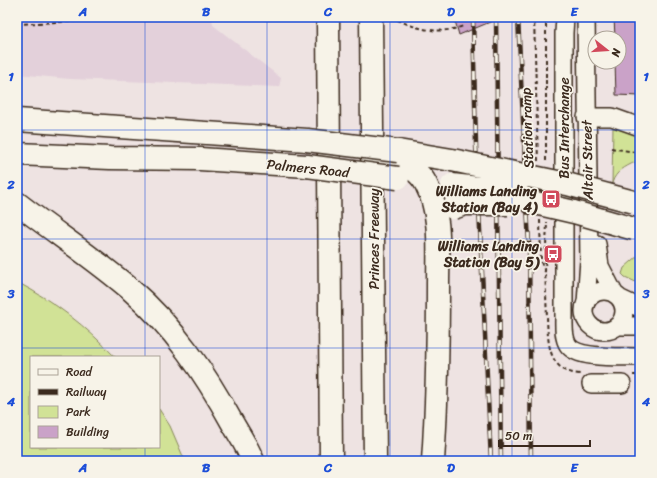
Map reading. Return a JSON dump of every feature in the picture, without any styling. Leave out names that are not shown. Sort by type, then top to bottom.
[{"type":"highway","points":[[328,17],[331,461]]},
{"type":"highway","name":"Princes Freeway","points":[[371,17],[375,461]]},
{"type":"highway","name":"Palmers Road","points":[[17,120],[307,140],[390,154],[452,160],[520,173],[637,203]]},
{"type":"highway","name":"Palmers Road","points":[[17,154],[110,158],[200,159],[307,166],[504,191],[520,196],[535,209],[637,230]]},
{"type":"highway","points":[[390,154],[415,172],[425,182],[432,195],[437,230],[438,323],[436,413],[433,461]]},
{"type":"highway","points":[[437,230],[447,212],[458,205],[487,202],[511,204],[535,209]]},
{"type":"highway","points":[[17,203],[131,290],[181,342],[199,366],[219,399],[253,461]]},
{"type":"highway","points":[[17,220],[83,252]]},
{"type":"street","name":"Bus Interchange","points":[[565,17],[565,333],[569,346],[575,351],[603,357],[640,357]]},
{"type":"street","name":"Altair Street","points":[[586,17],[597,248],[600,266],[617,296]]},
{"type":"street","points":[[596,17],[596,30]]},
{"type":"street","name":"Altair Street","points":[[586,302],[591,117],[595,70]]},
{"type":"street","points":[[591,117],[612,118],[640,127]]},
{"type":"street","points":[[640,308],[609,291],[598,292],[586,302],[584,315],[591,326],[603,331],[617,326],[640,326]]},
{"type":"street","points":[[603,357],[613,339],[617,326],[624,313],[617,296]]},
{"type":"street","points":[[591,384],[622,384]]},
{"type":"path","points":[[17,24],[162,17]]},
{"type":"path","points":[[391,17],[421,29],[435,31],[449,31],[463,26]]},
{"type":"path","name":"Station ramp","points":[[534,17],[538,168]]},
{"type":"path","points":[[546,17],[546,166]]},
{"type":"path","points":[[611,148],[640,153]]},
{"type":"path","points":[[535,209],[541,262]]},
{"type":"path","points":[[545,272],[546,221]]},
{"type":"shaded area","points":[[17,17],[212,17],[213,25],[281,78],[279,87],[70,79],[17,74]]},
{"type":"green space","points":[[613,126],[640,133],[640,183],[635,162],[618,172],[612,183]]},
{"type":"green space","points":[[640,254],[640,284],[622,274],[624,268]]},
{"type":"green space","points":[[17,282],[69,315],[93,335],[114,356],[30,356],[30,448],[160,448],[160,411],[170,426],[185,461],[17,461]]},
{"type":"building","points":[[454,17],[502,17],[459,35]]},
{"type":"building","points":[[614,17],[640,17],[640,96],[616,95],[615,70],[627,70],[627,30],[615,30]]},
{"type":"railway","points":[[473,17],[476,145],[491,461]]},
{"type":"railway","points":[[496,17],[501,461]]},
{"type":"railway","points":[[518,17],[529,245],[531,461]]},
{"type":"place","name":"Williams Landing Station (Bay 4)","points":[[551,199]]},
{"type":"place","name":"Williams Landing Station (Bay 5)","points":[[553,254]]}]
